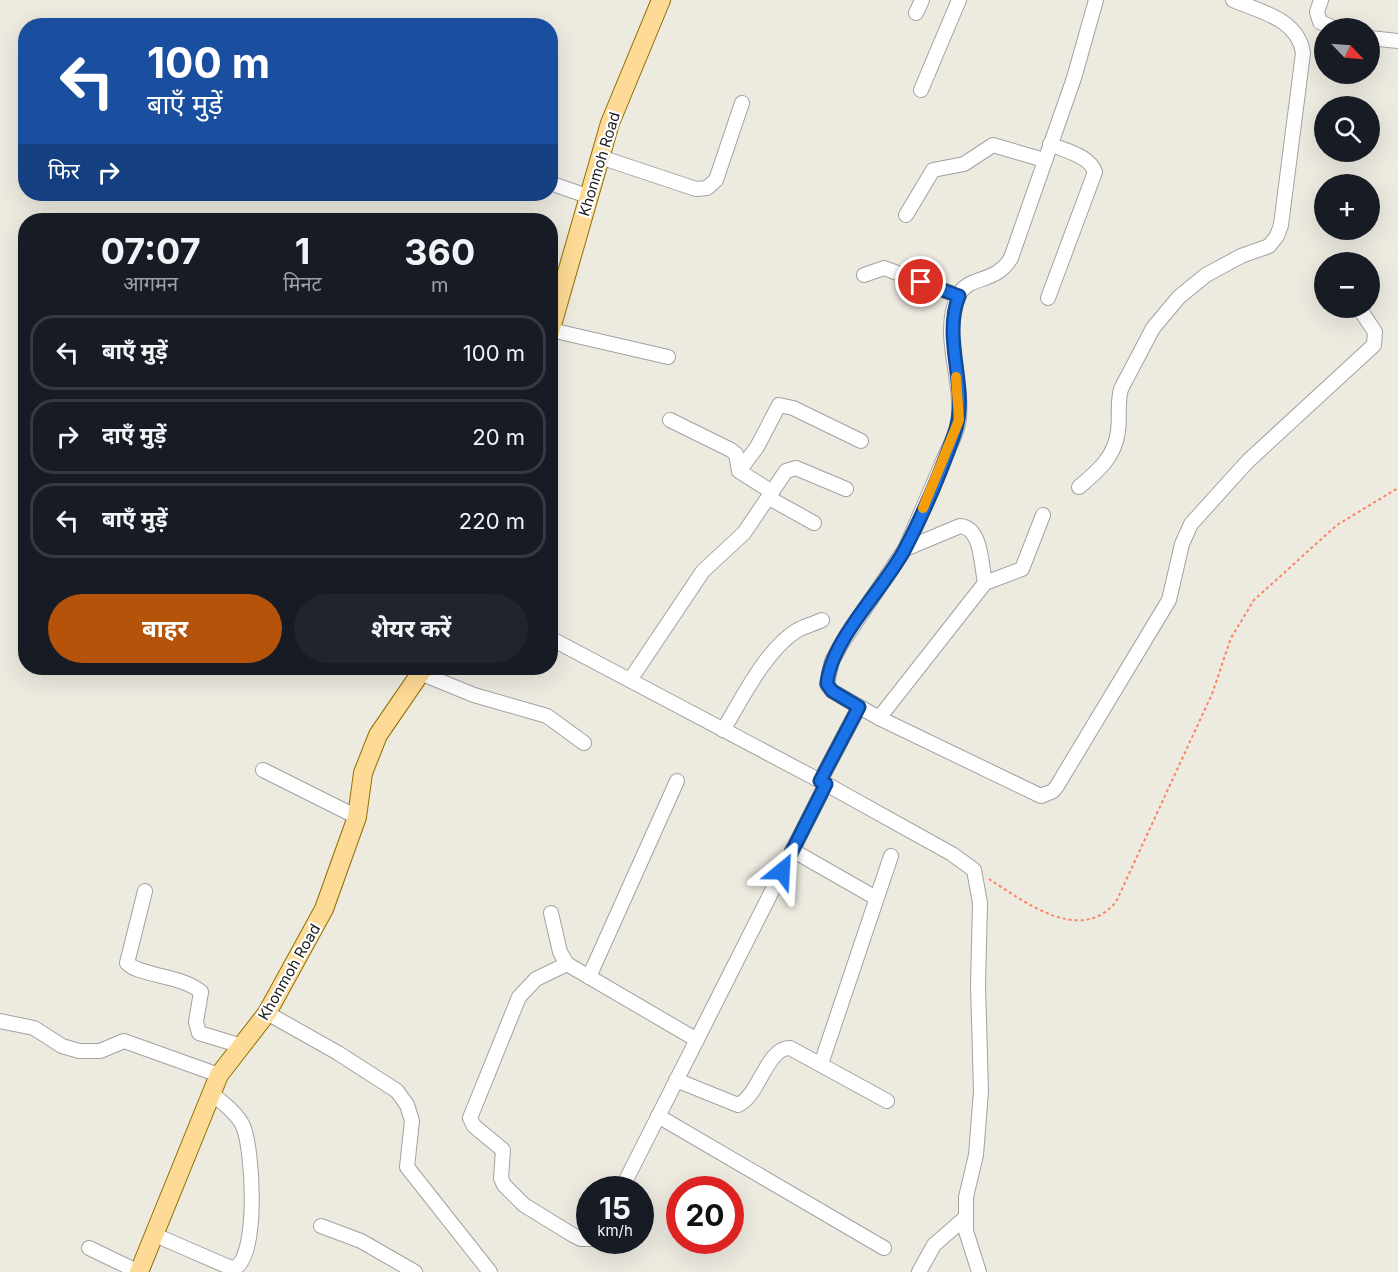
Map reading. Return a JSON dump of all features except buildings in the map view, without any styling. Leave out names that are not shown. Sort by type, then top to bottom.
[{"type":"main road","name":"Khonmoh Road","points":[[558,307],[600,157],[627,79],[661,0]]},
{"type":"main road","name":"Khonmoh Road","points":[[139,1272],[219,1074],[267,1013],[324,909],[357,817],[363,773],[369,754],[378,735],[419,675]]},
{"type":"street","points":[[921,90],[959,0]]},
{"type":"street","points":[[1096,0],[1082,53],[1011,258],[1004,269],[995,275],[970,284],[959,296],[952,320],[959,420],[905,549],[842,643],[827,675],[827,684],[832,691],[879,718],[1037,794],[1046,795],[1053,791],[1168,600],[1185,534],[1191,524],[1272,437],[1374,345],[1375,332],[1366,318]]},
{"type":"street","points":[[1079,487],[1113,452],[1118,430],[1118,400],[1121,389],[1161,316],[1206,275],[1241,256],[1269,246],[1277,236],[1281,225],[1303,53],[1301,39],[1287,24],[1233,0]]},
{"type":"street","points":[[1319,18],[1317,12],[1321,0]]},
{"type":"street","points":[[1380,39],[1398,41]]},
{"type":"street","points":[[600,157],[696,189],[707,188],[716,180],[742,103]]},
{"type":"street","points":[[1048,298],[1095,172],[1092,163],[1086,159],[1050,144]]},
{"type":"street","points":[[906,215],[933,171],[964,164],[987,147],[999,146],[1044,160]]},
{"type":"street","points":[[558,186],[590,197]]},
{"type":"street","points":[[864,275],[884,268],[959,296]]},
{"type":"street","points":[[558,333],[668,357]]},
{"type":"street","points":[[739,471],[757,447],[779,405],[793,408],[861,441]]},
{"type":"street","points":[[670,420],[731,450],[736,454],[739,471],[770,495],[814,523]]},
{"type":"street","points":[[630,680],[703,571],[744,533],[790,468],[846,489]]},
{"type":"street","points":[[879,718],[985,583],[1022,569],[1043,515]]},
{"type":"street","points":[[905,549],[960,526],[969,527],[975,533],[985,583]]},
{"type":"street","points":[[723,730],[754,678],[786,640],[804,627],[822,620]]},
{"type":"street","points":[[558,642],[823,782],[952,854],[974,870],[980,903],[978,985],[981,1091],[976,1155],[966,1197],[966,1232],[980,1272]]},
{"type":"street","points":[[433,675],[481,697],[553,718],[584,743]]},
{"type":"street","points":[[628,1176],[792,850],[859,707]]},
{"type":"street","points":[[263,770],[357,817]]},
{"type":"street","points":[[589,977],[677,781]]},
{"type":"street","points":[[792,850],[876,898]]},
{"type":"street","points":[[821,1064],[891,856]]},
{"type":"street","points":[[145,891],[128,963],[131,967],[160,974],[196,988],[201,992],[196,1022],[199,1033],[242,1046]]},
{"type":"street","points":[[551,913],[560,951],[567,964],[697,1040]]},
{"type":"street","points":[[567,964],[536,979],[519,997],[470,1118],[474,1126],[503,1150],[501,1178],[516,1199],[576,1236]]},
{"type":"street","points":[[267,1013],[338,1053],[397,1091],[407,1105],[412,1120],[407,1167],[490,1272]]},
{"type":"street","points":[[0,1021],[34,1028],[71,1050],[100,1051],[124,1041],[219,1074]]},
{"type":"street","points":[[676,1080],[738,1105],[748,1098],[781,1050],[790,1048],[887,1101]]},
{"type":"street","points":[[155,1235],[229,1267],[235,1268],[243,1260],[253,1217],[246,1135],[240,1121],[211,1093]]},
{"type":"street","points":[[658,1116],[884,1248]]},
{"type":"street","points":[[919,1272],[934,1245],[966,1217]]},
{"type":"street","points":[[321,1226],[360,1241],[415,1272]]},
{"type":"street","points":[[89,1248],[139,1272]]},
{"type":"path","points":[[974,870],[1036,909],[1064,920],[1086,921],[1108,912],[1116,902],[1212,694],[1231,638],[1254,600],[1337,525],[1398,488]]},
{"type":"slow traffic","points":[[923,508],[959,420],[956,377]]},
{"type":"route","points":[[782,871],[826,784],[820,781],[859,707],[832,691],[827,684],[827,675],[832,660],[905,549],[959,420],[952,336],[952,320],[959,296],[921,282]]}]
